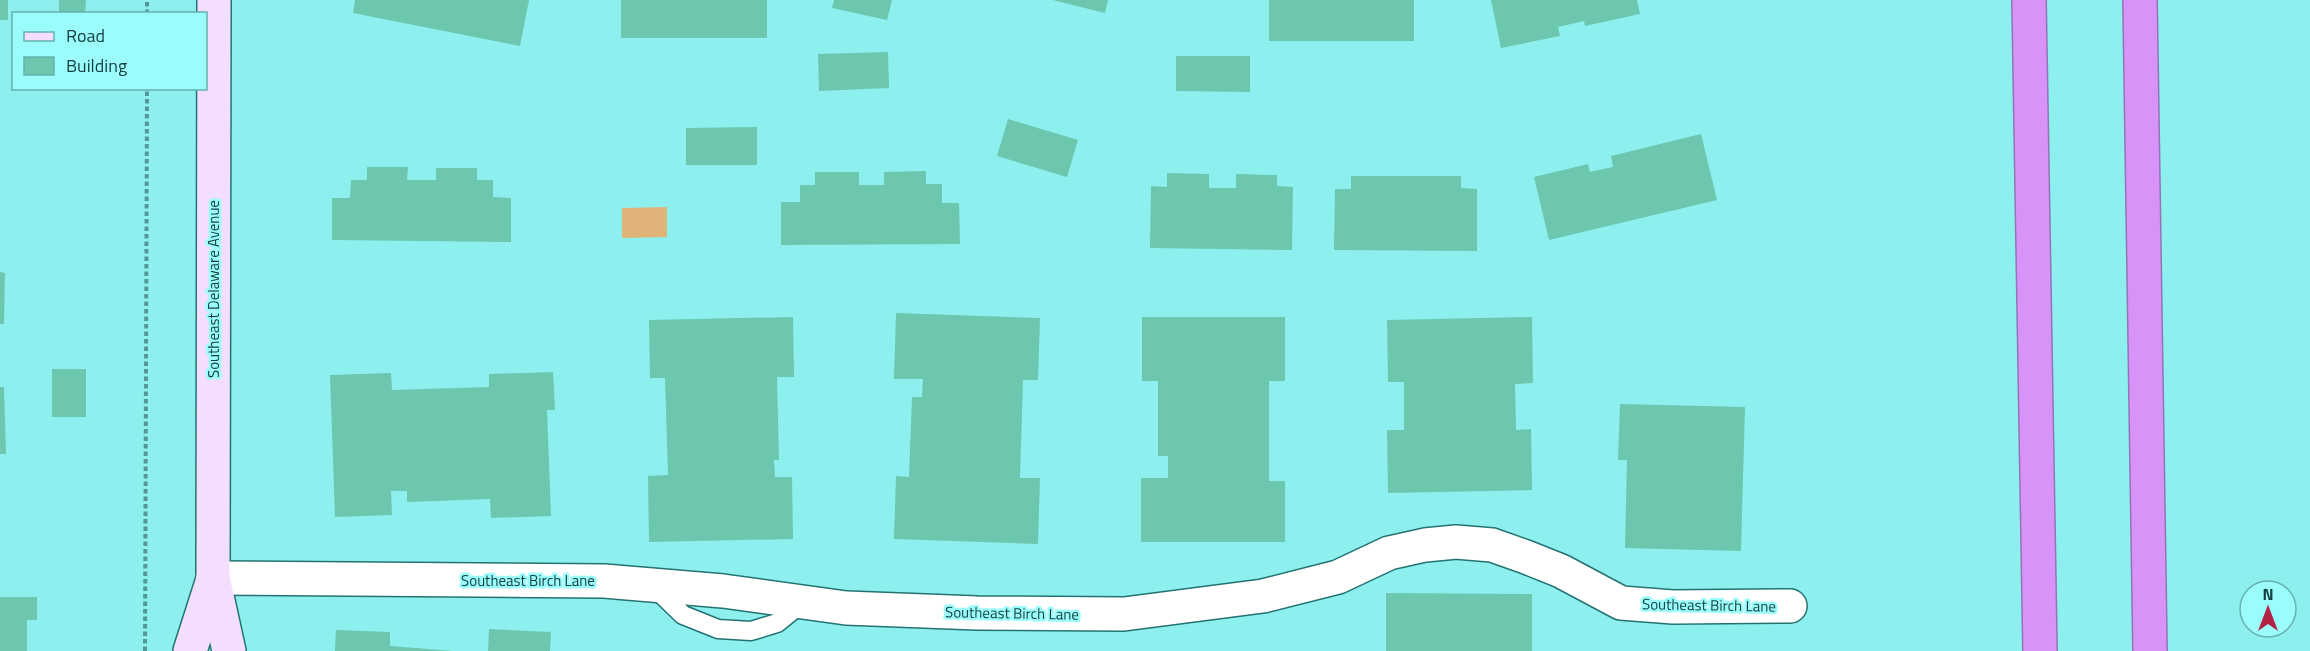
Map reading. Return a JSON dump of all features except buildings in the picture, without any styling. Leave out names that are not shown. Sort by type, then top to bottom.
[{"type":"highway","points":[[2029,0],[2040,651]]},
{"type":"highway","points":[[2140,0],[2150,651]]},
{"type":"main road","name":"Southeast Delaware Avenue","points":[[214,0],[213,578],[230,651]]},
{"type":"main road","name":"Southeast Delaware Avenue","points":[[190,651],[213,578]]},
{"type":"street","name":"Southeast Birch Lane","points":[[213,578],[651,584],[846,608],[977,613],[1124,614],[1263,596],[1338,577],[1389,553],[1425,545],[1456,542],[1492,545],[1526,556],[1561,571],[1621,603],[1673,607],[1790,606]]},
{"type":"path","points":[[145,651],[147,90]]},
{"type":"shaded area","points":[[667,207],[667,237],[622,238],[622,208]]}]
